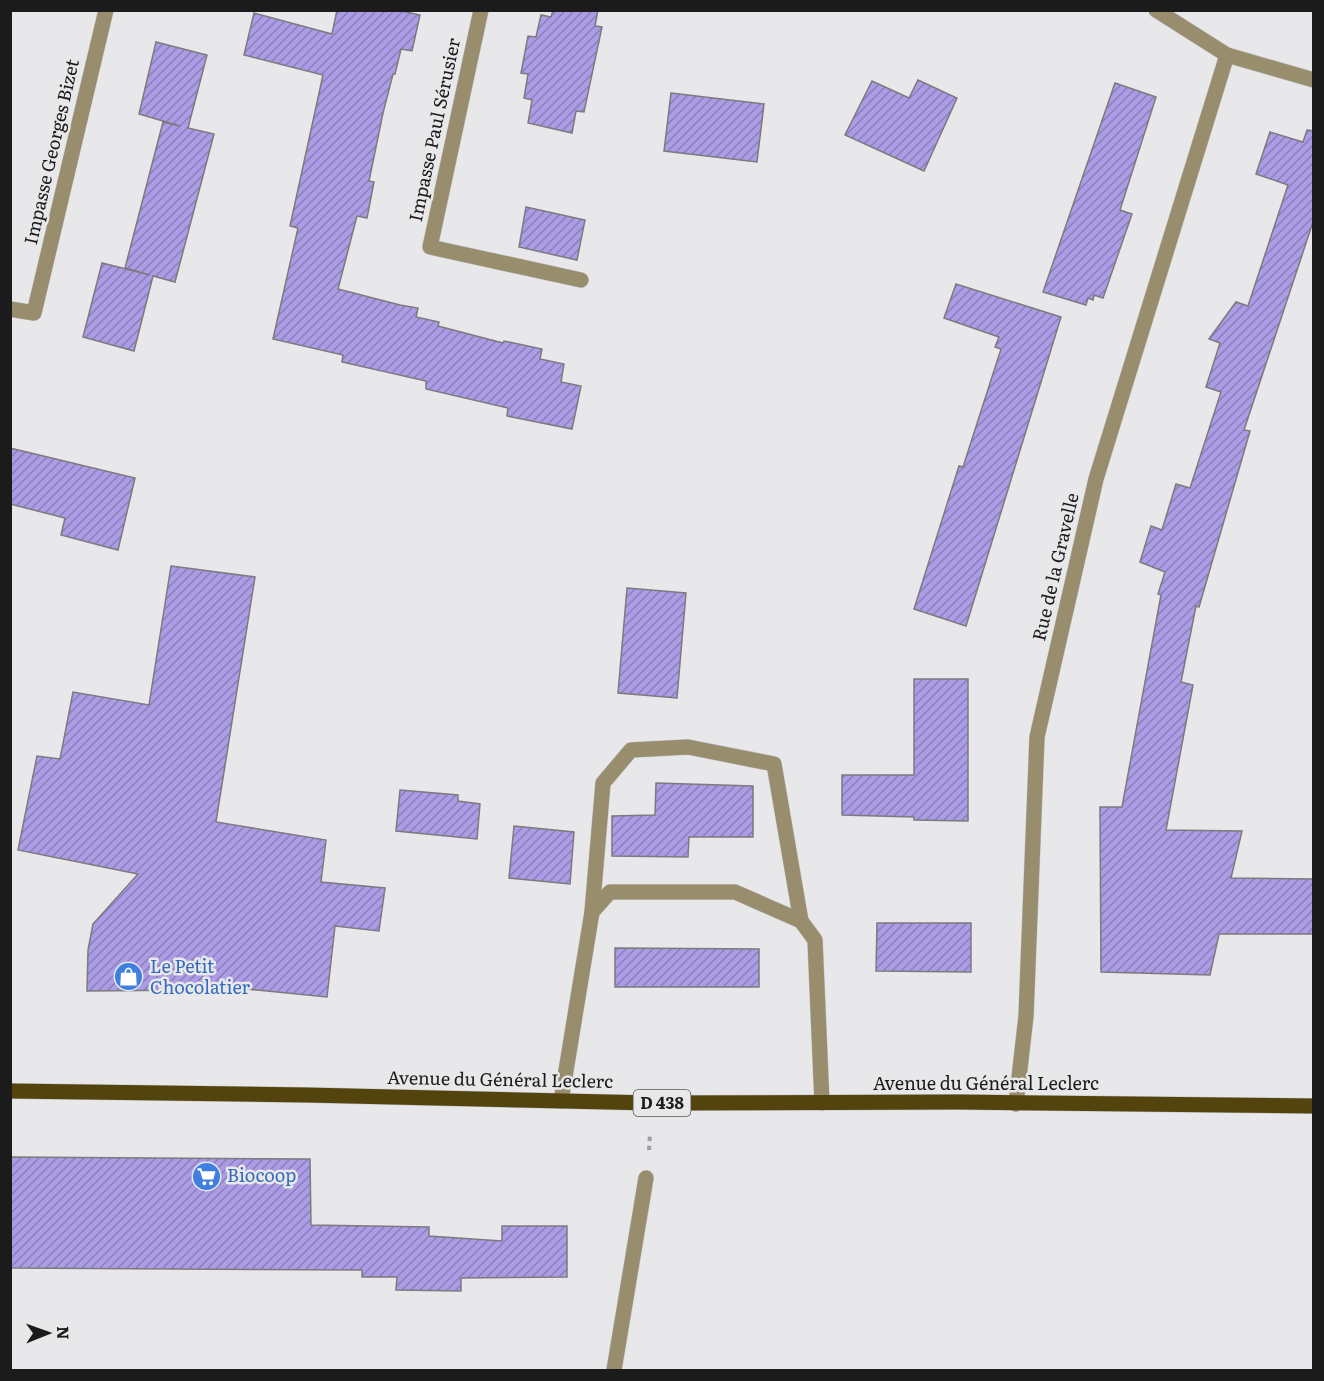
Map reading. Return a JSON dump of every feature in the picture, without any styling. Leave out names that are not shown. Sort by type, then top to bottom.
[{"type":"main road","name":"Avenue du Général Leclerc","points":[[10,1091],[561,1101],[1314,1106]]},
{"type":"street","name":"Impasse Georges Bizet","points":[[10,309],[34,313],[106,10]]},
{"type":"street","name":"Impasse Paul Sérusier","points":[[481,10],[430,247],[581,280]]},
{"type":"street","points":[[1156,10],[1227,56],[1314,80]]},
{"type":"street","name":"Rue de la Gravelle","points":[[1016,1104],[1026,1016],[1037,738],[1096,479],[1227,56]]},
{"type":"street","points":[[561,1101],[592,912],[603,783],[631,750],[688,747],[774,765],[801,921],[815,940],[822,1102]]},
{"type":"street","points":[[592,912],[610,892],[735,892],[801,921]]},
{"type":"street","points":[[614,1371],[646,1178]]},
{"type":"path","points":[[646,1178],[652,1102]]},
{"type":"building","points":[[337,10],[398,10],[420,15],[412,51],[401,49],[395,74],[393,74],[369,181],[374,182],[367,218],[357,216],[338,289],[418,308],[416,317],[439,322],[438,326],[503,343],[504,341],[542,349],[540,359],[564,364],[561,382],[581,386],[572,429],[507,416],[508,408],[426,389],[426,381],[342,362],[343,355],[273,339],[298,228],[290,226],[323,75],[244,55],[254,13],[332,34]]},
{"type":"building","points":[[553,10],[598,10],[595,26],[602,27],[584,112],[576,111],[572,133],[528,123],[532,100],[524,98],[528,74],[521,73],[528,36],[536,37],[541,15],[551,17]]},
{"type":"building","points":[[156,42],[207,55],[188,128],[214,134],[175,282],[153,276],[134,351],[83,337],[102,263],[150,275],[125,268],[163,122],[180,126],[139,114]]},
{"type":"building","points":[[918,80],[957,98],[924,171],[845,135],[872,81],[909,98]]},
{"type":"building","points":[[1115,83],[1156,97],[1120,210],[1132,214],[1103,298],[1094,295],[1093,300],[1088,298],[1086,305],[1043,292]]},
{"type":"building","points":[[671,93],[764,104],[757,162],[664,151]]},
{"type":"building","points":[[1307,130],[1314,131],[1314,219],[1244,430],[1250,431],[1199,607],[1196,606],[1181,682],[1193,685],[1166,830],[1242,831],[1231,878],[1314,879],[1314,934],[1219,934],[1210,975],[1101,972],[1100,807],[1122,807],[1161,595],[1158,594],[1165,572],[1140,562],[1151,526],[1162,530],[1176,484],[1190,488],[1221,392],[1206,387],[1220,343],[1209,339],[1236,302],[1248,306],[1288,185],[1256,174],[1270,132],[1303,142]]},
{"type":"building","points":[[526,207],[585,220],[577,260],[519,247]]},
{"type":"building","points":[[956,284],[1061,317],[966,626],[914,609],[959,466],[963,467],[1001,349],[995,347],[999,337],[944,318]]},
{"type":"building","points":[[10,448],[135,478],[118,550],[61,535],[65,518],[10,504]]},
{"type":"building","points":[[171,566],[255,577],[216,822],[326,840],[321,882],[385,888],[379,931],[335,926],[327,997],[196,984],[196,990],[87,991],[88,950],[93,924],[138,874],[18,850],[37,756],[60,759],[73,692],[149,705]]},
{"type":"building","points":[[627,588],[686,593],[677,698],[618,693]]},
{"type":"building","points":[[914,679],[968,679],[968,821],[842,815],[842,775],[914,775]]},
{"type":"building","points":[[656,783],[753,786],[753,837],[689,837],[688,857],[612,856],[612,816],[655,815]]},
{"type":"building","points":[[400,790],[458,795],[458,801],[480,804],[477,839],[396,831]]},
{"type":"building","points":[[514,826],[574,832],[570,884],[509,878]]},
{"type":"building","points":[[877,923],[971,923],[971,972],[876,971]]},
{"type":"building","points":[[615,948],[759,949],[759,987],[615,987]]},
{"type":"building","points":[[10,1157],[310,1159],[311,1225],[429,1227],[429,1236],[502,1241],[502,1226],[567,1226],[567,1277],[461,1278],[461,1291],[396,1290],[397,1277],[362,1277],[362,1270],[10,1268]]},
{"type":"place","name":"Le Petit Chocolatier","points":[[129,977]]},
{"type":"place","name":"Biocoop","points":[[206,1176]]}]
